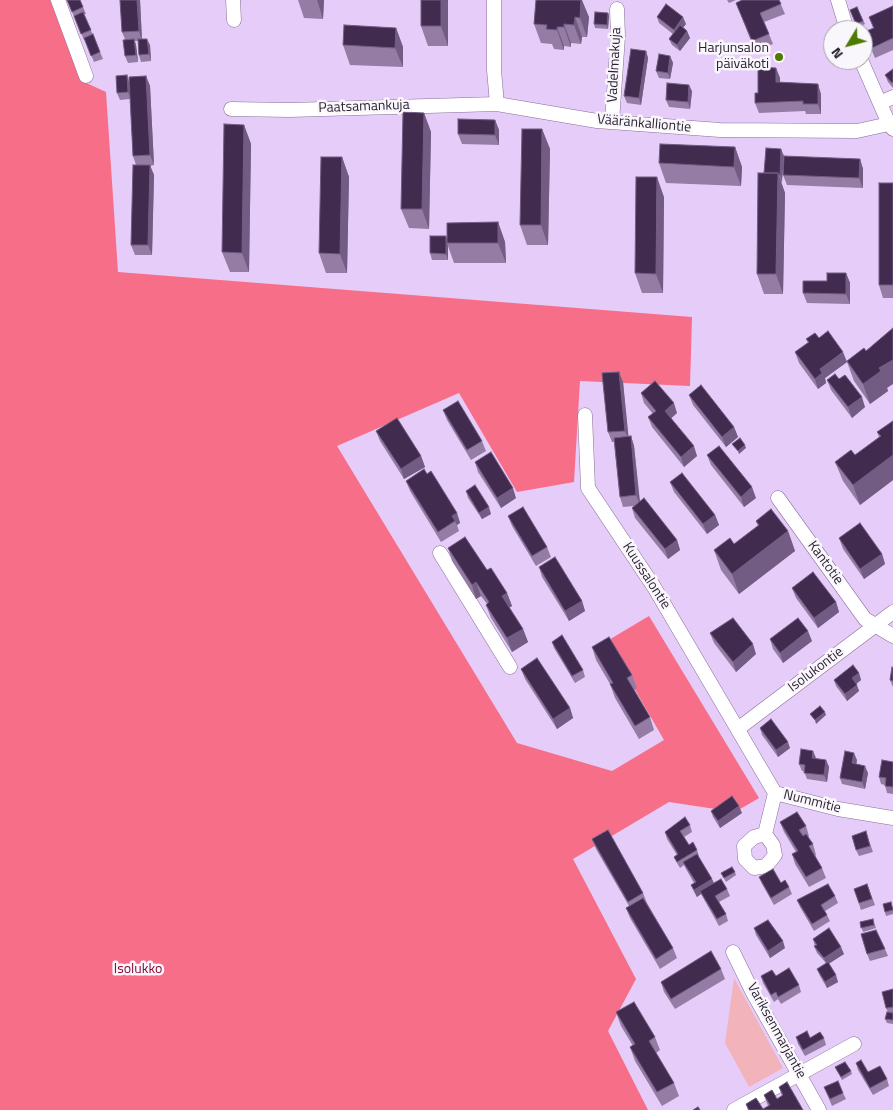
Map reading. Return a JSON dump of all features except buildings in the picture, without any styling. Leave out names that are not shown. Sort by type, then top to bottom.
[{"type":"street","points":[[58,0],[86,76]]},
{"type":"street","points":[[233,0],[234,20]]},
{"type":"street","points":[[494,0],[494,70],[497,104]]},
{"type":"street","points":[[838,0],[844,20]]},
{"type":"street","name":"Vadelmakuja","points":[[612,122],[618,36],[617,9]]},
{"type":"street","points":[[867,70],[886,100],[891,126]]},
{"type":"street","name":"Paatsamankuja","points":[[231,109],[289,110],[497,104]]},
{"type":"street","name":"Vääränkalliontie","points":[[497,104],[612,122],[720,130],[857,131],[891,126]]},
{"type":"street","name":"Kuussalontie","points":[[584,415],[588,488],[654,587],[739,728]]},
{"type":"street","name":"Kantotie","points":[[778,498],[865,619],[893,636]]},
{"type":"street","points":[[440,553],[510,667]]},
{"type":"street","name":"Isolukontie","points":[[739,728],[893,612]]},
{"type":"street","name":"Nummitie","points":[[739,728],[775,793],[838,809],[893,818]]},
{"type":"street","points":[[765,834],[775,793]]},
{"type":"street","name":"Variksenmarjantie","points":[[734,952],[752,991],[819,1110]]},
{"type":"street","points":[[734,1110],[799,1072],[854,1044]]},
{"type":"shaded area","points":[[734,978],[783,1068],[749,1087],[725,1043]]},
{"type":"green space","name":"Isolukko","points":[[0,0],[50,0],[82,81],[106,92],[118,272],[692,317],[690,386],[580,381],[574,482],[517,492],[459,393],[337,446],[517,743],[612,771],[664,740],[607,641],[649,616],[759,798],[735,812],[669,802],[573,859],[636,979],[608,1031],[648,1110],[0,1110]]},
{"type":"place","name":"Harjunsalon päiväkoti","points":[[779,57]]}]
